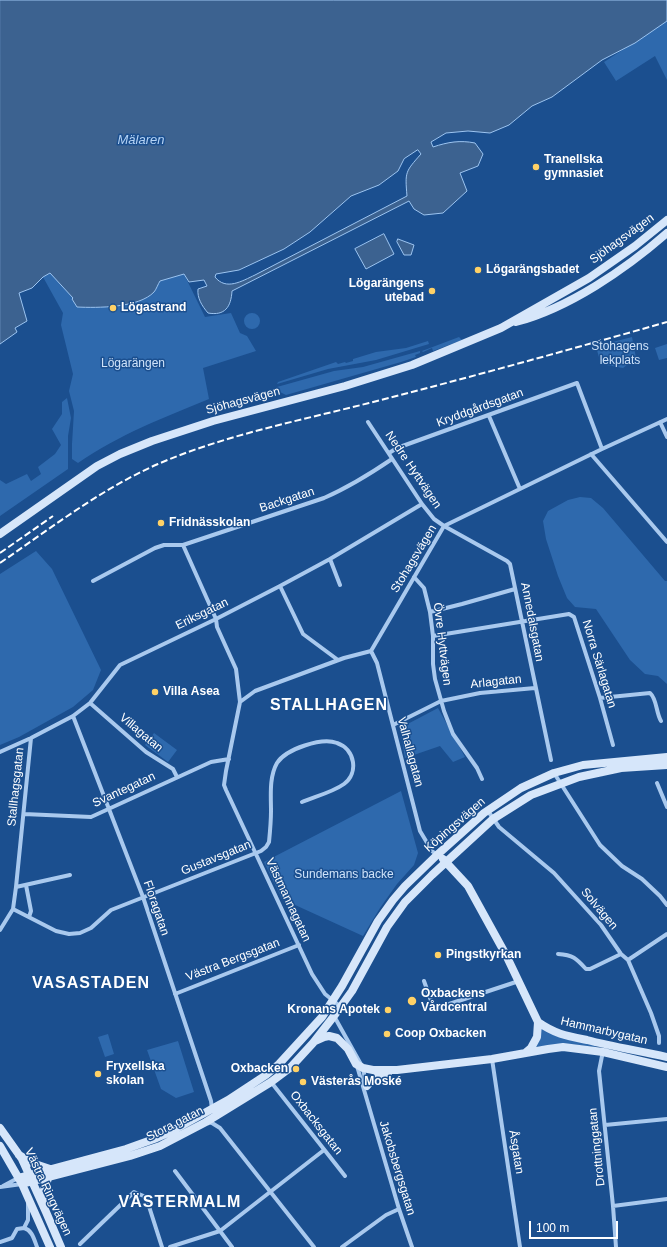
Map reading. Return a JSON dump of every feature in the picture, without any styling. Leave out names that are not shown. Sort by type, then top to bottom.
[{"type":"main road","name":"Sjöhagsvägen","points":[[0,534],[97,466],[120,454],[199,425],[345,386],[412,365],[466,344],[508,324],[589,278],[635,246],[667,220]]},
{"type":"main road","points":[[622,268],[633,253],[635,246],[644,244],[667,226]]},
{"type":"main road","name":"Sjöhagsvägen","points":[[508,324],[535,317],[604,280],[667,233]]},
{"type":"main road","name":"Köpingsvägen","points":[[324,1013],[353,967],[378,921],[393,900],[405,886],[437,855],[488,811],[522,788],[554,773],[583,765],[667,757]]},
{"type":"main road","name":"Köpingsvägen","points":[[329,1023],[352,991],[379,940],[396,914],[415,892],[493,820],[531,795],[560,783],[602,771],[667,765]]},
{"type":"main road","points":[[437,855],[447,862],[468,886],[506,955],[538,1022],[537,1037],[531,1048],[525,1053]]},
{"type":"main road","points":[[324,1013],[334,1016]]},
{"type":"main road","points":[[324,1013],[340,1040],[360,1066]]},
{"type":"main road","name":"Stora gatan","points":[[50,1173],[141,1144],[170,1132],[228,1100],[266,1075],[279,1064],[324,1013]]},
{"type":"main road","name":"Hammarbygatan","points":[[538,1022],[548,1030],[559,1034],[667,1067]]},
{"type":"main road","name":"Stora gatan","points":[[25,1179],[135,1154],[160,1146],[206,1122],[271,1082],[291,1067],[329,1023]]},
{"type":"main road","points":[[313,1043],[320,1038],[329,1036],[340,1040]]},
{"type":"main road","name":"Hammarbygatan","points":[[360,1066],[383,1071],[397,1070],[492,1059],[563,1047],[604,1048],[667,1057]]},
{"type":"main road","name":"Hammarbygatan","points":[[366,1086],[370,1081],[379,1076],[397,1070]]},
{"type":"main road","name":"Västra Ringvägen","points":[[0,1128],[18,1154],[25,1179],[28,1199],[50,1247]]},
{"type":"main road","points":[[0,1142],[25,1179]]},
{"type":"main road","name":"Västra Ringvägen","points":[[0,1146],[25,1179],[46,1212],[61,1247]]},
{"type":"main road","points":[[18,1154],[50,1173],[43,1191],[48,1208],[46,1212]]},
{"type":"street","name":"Kryddgårdsgatan","points":[[389,453],[397,448],[578,383],[602,449]]},
{"type":"street","points":[[489,416],[520,489]]},
{"type":"street","name":"Stohagsvägen","points":[[371,651],[444,526],[667,418]]},
{"type":"street","name":"Nedre Hyttvägen","points":[[368,422],[422,504],[434,519],[444,526]]},
{"type":"street","points":[[660,422],[667,437]]},
{"type":"street","points":[[592,454],[667,542]]},
{"type":"street","name":"Backgatan","points":[[93,581],[155,548],[164,545],[183,545],[324,498],[347,488],[368,476],[392,459]]},
{"type":"street","name":"Eriksgatan","points":[[0,752],[73,716],[90,703],[120,665],[216,619],[280,586],[330,559],[422,504]]},
{"type":"street","name":"Annedalsgatan","points":[[444,526],[507,561],[512,568],[535,688],[551,760]]},
{"type":"street","name":"Västmannagatan","points":[[183,545],[216,619],[217,627],[236,669],[240,702],[225,778],[226,790],[312,974],[325,994],[341,1007]]},
{"type":"street","points":[[330,559],[340,585]]},
{"type":"street","name":"Övre Hyttvägen","points":[[414,577],[424,588],[430,612],[433,636],[433,664],[435,679],[448,723],[453,734],[477,768],[482,779]]},
{"type":"street","points":[[280,586],[303,634],[338,660]]},
{"type":"street","points":[[430,612],[515,589]]},
{"type":"street","name":"Norra Särlagatan","points":[[433,636],[569,614],[574,617],[600,698],[613,745]]},
{"type":"street","points":[[240,702],[255,691],[338,660],[371,651]]},
{"type":"street","name":"Valhallagatan","points":[[371,651],[377,662],[420,831],[432,851],[437,855]]},
{"type":"street","name":"Arlagatan","points":[[393,726],[441,701],[480,693],[535,688]]},
{"type":"street","points":[[600,698],[650,693],[654,696],[657,715],[661,721]]},
{"type":"street","name":"Villagatan","points":[[90,703],[146,752],[173,769],[177,777]]},
{"type":"street","name":"Floragatan","points":[[73,716],[143,897],[211,1101],[212,1109]]},
{"type":"street","name":"Stallhagsgatan","points":[[0,930],[13,909],[31,738]]},
{"type":"street","name":"Gustavsgatan","points":[[13,909],[56,931],[69,934],[80,933],[91,928],[111,910],[255,853],[266,847],[269,842],[272,783],[277,763],[284,755],[318,742],[330,741],[344,746],[349,751],[354,761],[354,769],[349,780],[343,785],[302,802]]},
{"type":"street","name":"Svantegatan","points":[[24,814],[91,817],[211,762],[229,759]]},
{"type":"street","points":[[554,773],[595,838],[606,852],[622,866],[642,879],[667,904]]},
{"type":"street","points":[[657,783],[667,807]]},
{"type":"street","name":"Solvägen","points":[[488,811],[499,828],[563,882],[601,925],[621,954],[628,960],[651,1013],[659,1036],[659,1043]]},
{"type":"street","points":[[16,887],[70,875]]},
{"type":"street","points":[[26,885],[31,911],[29,916]]},
{"type":"street","points":[[628,960],[667,934]]},
{"type":"street","name":"Västra Bergsgatan","points":[[175,994],[299,945]]},
{"type":"street","points":[[558,954],[568,954],[581,962],[586,969],[590,969],[621,954]]},
{"type":"street","points":[[424,981],[434,1009],[519,981]]},
{"type":"street","name":"Jakobsbergsgatan","points":[[334,1016],[360,1066],[366,1086],[364,1095]]},
{"type":"street","name":"Drottninggatan","points":[[604,1048],[599,1071],[616,1247]]},
{"type":"street","name":"Åsgatan","points":[[492,1059],[520,1247]]},
{"type":"street","name":"Jakobsbergsgatan","points":[[360,1066],[364,1095],[412,1247]]},
{"type":"street","name":"Oxbacksgatan","points":[[271,1082],[345,1176]]},
{"type":"street","points":[[605,1125],[667,1119]]},
{"type":"street","points":[[206,1122],[212,1123],[220,1128],[314,1247]]},
{"type":"street","points":[[170,1247],[220,1231],[324,1150]]},
{"type":"street","points":[[175,1171],[232,1247]]},
{"type":"street","name":"Stora gatan","points":[[0,1187],[25,1179]]},
{"type":"street","name":"Stora gatan","points":[[0,1187],[25,1179]]},
{"type":"street","points":[[80,1244],[134,1192],[146,1197],[162,1247]]},
{"type":"street","points":[[24,1228],[28,1220],[28,1199]]},
{"type":"street","points":[[613,1206],[667,1199]]},
{"type":"street","points":[[342,1247],[386,1215],[399,1209]]},
{"type":"street","points":[[0,1242],[12,1238],[17,1229],[24,1228],[31,1232],[37,1247]]},
{"type":"green space","points":[[667,21],[667,80],[655,56],[616,81],[604,62]]},
{"type":"green space","name":"Lögarängen","points":[[51,273],[73,298],[72,299],[77,307],[117,306],[138,301],[154,292],[159,281],[184,274],[205,317],[231,313],[240,333],[247,336],[256,351],[203,368],[209,399],[126,435],[78,463],[72,459],[74,411],[69,391],[73,374],[61,325],[63,313],[43,277]]},
{"type":"green space","points":[[252,313],[258,315],[260,321],[258,327],[252,329],[246,327],[244,321],[246,315]]},
{"type":"green space","points":[[459,337],[462,340],[433,351],[432,348],[423,352],[422,351]]},
{"type":"green space","name":"Stohagens lekplats","points":[[632,337],[636,358],[623,368],[601,364],[597,346]]},
{"type":"green space","points":[[428,341],[429,344],[376,360],[328,369],[277,384],[278,382],[336,362],[338,364],[346,363],[353,361],[353,359],[376,352],[406,348]]},
{"type":"green space","points":[[667,344],[667,358],[659,360],[655,348]]},
{"type":"green space","points":[[420,351],[420,353],[415,355],[416,357],[401,362],[286,395],[280,392],[277,387],[334,371],[363,367]]},
{"type":"green space","points":[[67,398],[71,418],[68,436],[68,469],[0,516],[0,480],[6,484],[27,474],[31,481],[41,474],[38,467],[55,454],[61,445],[52,429],[62,414],[62,402]]},
{"type":"green space","points":[[580,497],[591,498],[603,508],[665,581],[667,581],[667,684],[658,676],[645,674],[630,660],[596,609],[575,607],[567,598],[546,539],[543,521],[548,511],[568,500]]},
{"type":"green space","points":[[36,551],[52,569],[101,670],[93,690],[73,707],[19,737],[0,745],[0,574]]},
{"type":"green space","points":[[438,708],[465,757],[453,762],[440,746],[405,758],[400,728]]},
{"type":"green space","points":[[154,733],[177,750],[168,762],[145,745]]},
{"type":"green space","name":"Sundemans backe","points":[[401,791],[418,853],[414,865],[397,884],[363,936],[282,899],[264,862]]},
{"type":"green space","points":[[541,1026],[590,1043],[596,1047],[569,1044],[535,1047]]},
{"type":"green space","points":[[108,1034],[114,1054],[105,1057],[98,1037]]},
{"type":"green space","points":[[178,1041],[194,1092],[176,1098],[161,1089],[147,1050]]},
{"type":"water","name":"Mälaren","points":[[0,0],[667,0],[667,21],[635,43],[602,60],[552,97],[532,106],[509,125],[490,133],[468,131],[446,133],[431,142],[433,147],[454,142],[475,143],[483,154],[478,166],[460,173],[467,191],[443,213],[424,215],[414,209],[409,201],[232,291],[230,302],[226,309],[223,312],[214,314],[208,313],[200,302],[198,296],[198,289],[207,286],[204,280],[189,282],[184,274],[160,281],[154,292],[138,301],[117,306],[77,307],[72,299],[73,298],[50,273],[43,277],[32,288],[19,293],[27,321],[15,328],[17,332],[0,344]],"holes":[[[418,150],[421,154],[407,173],[407,196],[245,280],[234,284],[229,284],[219,281],[215,277],[216,274],[239,270],[284,249],[310,232],[351,196],[379,185],[398,171],[404,159]]]},
{"type":"water","points":[[384,234],[394,254],[366,269],[355,249]]},
{"type":"water","points":[[398,239],[414,245],[411,255],[404,255],[397,242]]},
{"type":"railway","points":[[0,563],[96,497],[116,485],[158,464],[183,454],[262,429],[443,384],[667,322]]},
{"type":"railway","points":[[0,553],[53,516]]},
{"type":"place","name":"Tranellska gymnasiet","points":[[536,167]]},
{"type":"place","name":"Lögarängsbadet","points":[[478,270]]},
{"type":"place","name":"Lögarängens utebad","points":[[432,291]]},
{"type":"place","name":"Lögastrand","points":[[113,308]]},
{"type":"place","name":"Fridnässkolan","points":[[161,523]]},
{"type":"place","name":"Villa Asea","points":[[155,692]]},
{"type":"place","name":"Pingstkyrkan","points":[[438,955]]},
{"type":"place","name":"Oxbackens Vårdcentral","points":[[412,1001]]},
{"type":"place","name":"Kronans Apotek","points":[[388,1010]]},
{"type":"place","name":"Coop Oxbacken","points":[[387,1034]]},
{"type":"place","name":"Oxbacken","points":[[296,1069]]},
{"type":"place","name":"Fryxellska skolan","points":[[98,1074]]},
{"type":"place","name":"Västerås Moské","points":[[303,1082]]},
{"type":"district","name":"STALLHAGEN","points":[[329,706]]},
{"type":"district","name":"VASASTADEN","points":[[91,984]]},
{"type":"district","name":"VÄSTERMALM","points":[[180,1203]]}]
